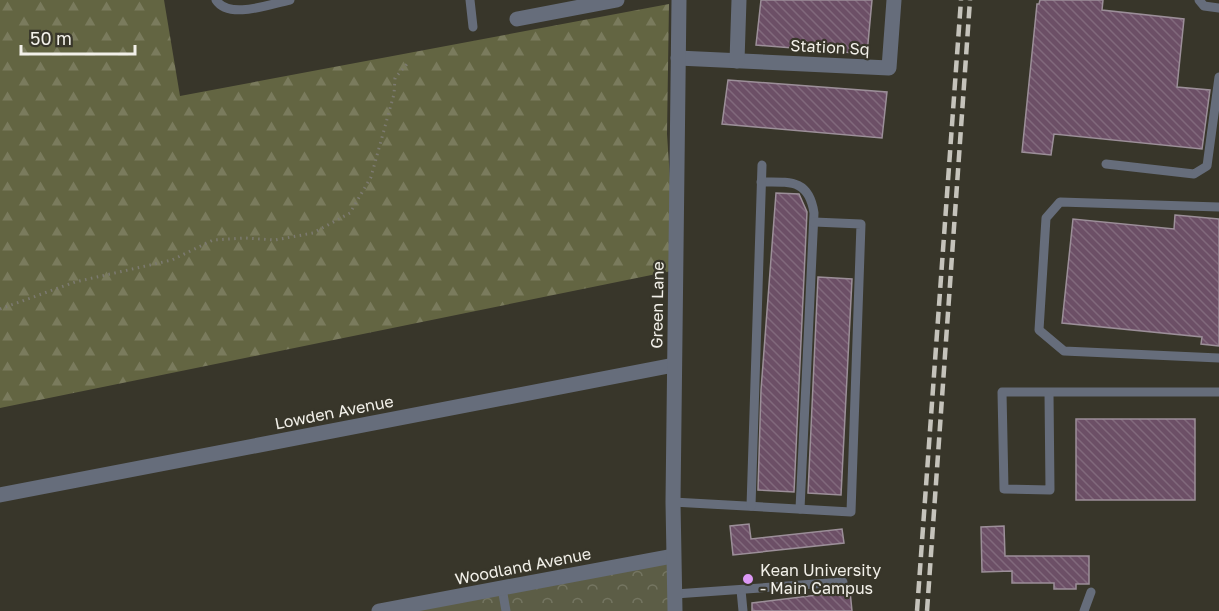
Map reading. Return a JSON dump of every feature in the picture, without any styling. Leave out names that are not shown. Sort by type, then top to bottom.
[{"type":"street","points":[[517,19],[618,0]]},
{"type":"street","name":"Green Lane","points":[[675,611],[673,502],[679,0]]},
{"type":"street","points":[[737,61],[740,0]]},
{"type":"street","name":"Station Sq","points":[[678,58],[889,68],[894,0]]},
{"type":"street","name":"Lowden Avenue","points":[[0,495],[674,365]]},
{"type":"street","name":"Woodland Avenue","points":[[379,611],[673,556]]},
{"type":"lane","points":[[216,0],[228,10],[238,10],[290,0]]},
{"type":"lane","points":[[470,0],[473,27]]},
{"type":"lane","points":[[1199,0],[1204,6],[1219,8]]},
{"type":"lane","points":[[1106,164],[1194,174],[1207,166],[1219,77]]},
{"type":"lane","points":[[751,507],[762,165]]},
{"type":"lane","points":[[761,182],[790,182],[804,188],[812,198],[813,222],[800,509]]},
{"type":"lane","points":[[1219,207],[1060,202],[1046,218],[1039,330],[1064,351],[1219,358]]},
{"type":"lane","points":[[673,502],[851,512],[861,224],[813,222]]},
{"type":"lane","points":[[1049,393],[1050,490],[1004,489],[1002,392],[1219,392]]},
{"type":"lane","points":[[675,594],[843,582]]},
{"type":"lane","points":[[502,588],[506,611]]},
{"type":"lane","points":[[741,590],[743,611]]},
{"type":"lane","points":[[1084,611],[1091,592]]},
{"type":"path","points":[[0,309],[75,282],[172,260],[213,240],[245,238],[275,240],[313,233],[350,213],[371,177],[394,94],[395,78],[406,64]]},
{"type":"green space","points":[[0,0],[164,0],[180,96],[669,4],[667,134],[676,270],[0,408]]},
{"type":"green space","points":[[673,556],[676,611],[379,611]]},
{"type":"building","points":[[761,0],[872,0],[867,54],[756,45]]},
{"type":"building","points":[[1040,0],[1103,0],[1102,10],[1184,19],[1177,87],[1210,90],[1202,149],[1054,134],[1051,155],[1022,152],[1037,4]]},
{"type":"building","points":[[728,80],[887,92],[882,138],[722,124]]},
{"type":"building","points":[[776,193],[799,194],[807,212],[794,492],[758,490],[761,390]]},
{"type":"building","points":[[1175,215],[1219,219],[1219,346],[1201,344],[1202,337],[1062,323],[1073,219],[1174,229]]},
{"type":"building","points":[[818,277],[852,279],[841,495],[808,493]]},
{"type":"building","points":[[1076,419],[1195,419],[1195,500],[1076,500]]},
{"type":"building","points":[[749,524],[751,539],[842,529],[844,543],[733,555],[730,526]]},
{"type":"building","points":[[1004,526],[1005,556],[1089,556],[1089,584],[1076,584],[1076,589],[1054,589],[1054,583],[1012,583],[1012,571],[982,572],[981,527]]},
{"type":"building","points":[[850,591],[852,611],[752,611],[752,603]]},
{"type":"railway","points":[[917,611],[961,0]]},
{"type":"railway","points":[[927,611],[970,0]]},
{"type":"place","name":"Kean University - Main Campus","points":[[748,579]]}]
